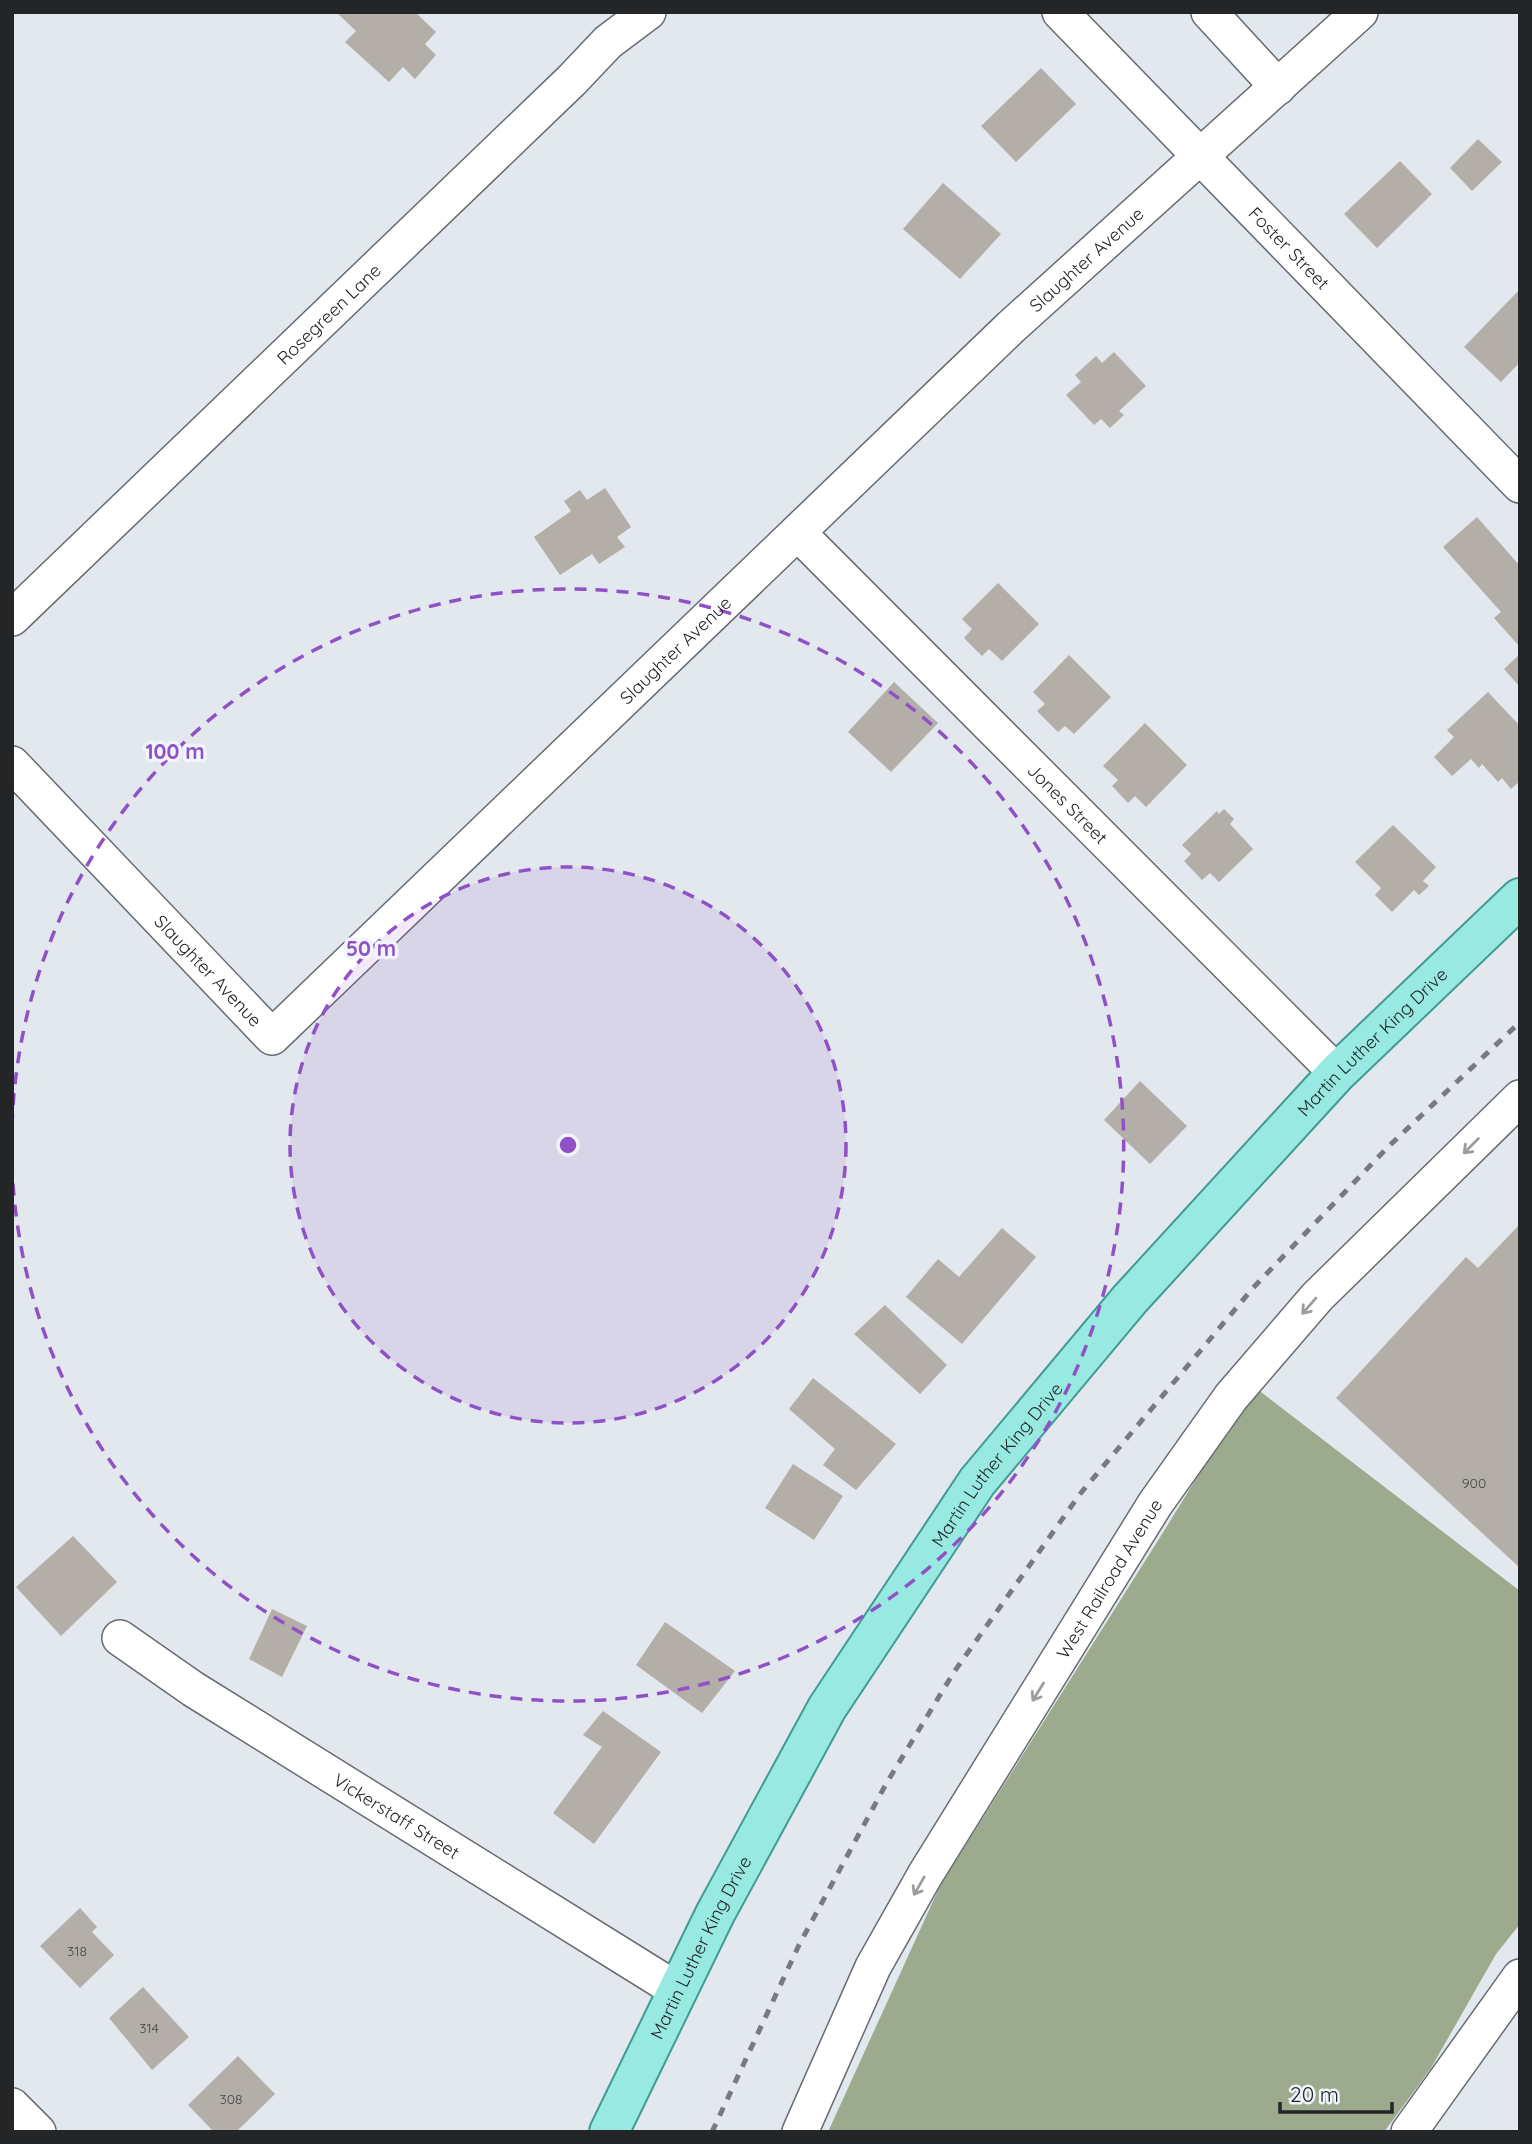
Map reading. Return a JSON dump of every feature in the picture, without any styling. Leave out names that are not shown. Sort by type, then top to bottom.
[{"type":"main road","name":"Martin Luther King Drive","points":[[609,2132],[677,1990],[827,1708],[977,1482],[1130,1299],[1336,1073],[1520,898]]},
{"type":"street","name":"Rosegreen Lane","points":[[12,618],[532,119],[608,42],[648,12]]},
{"type":"street","name":"Foster Street","points":[[1060,12],[1518,480]]},
{"type":"street","points":[[1209,12],[1278,87]]},
{"type":"street","name":"Slaughter Avenue","points":[[12,764],[272,1037],[1011,327],[1360,12]]},
{"type":"street","name":"Jones Street","points":[[798,533],[1336,1073]]},
{"type":"street","name":"West Railroad Avenue","points":[[800,2132],[873,1966],[925,1875],[1163,1493],[1231,1397],[1317,1297],[1520,1098]]},
{"type":"street","name":"Vickerstaff Street","points":[[120,1638],[193,1689],[677,1990]]},
{"type":"street","points":[[1409,2132],[1520,1977]]},
{"type":"street","points":[[12,2106],[38,2132]]},
{"type":"green space","points":[[1253,1386],[1520,1591],[1520,1924],[1496,1954],[1431,2068],[1384,2132],[828,2132],[940,1886]]},
{"type":"building","points":[[336,12],[415,12],[436,32],[425,44],[436,55],[415,79],[403,67],[389,82],[345,42],[356,31]]},
{"type":"building","points":[[1041,68],[1076,104],[1016,162],[981,126]]},
{"type":"building","points":[[1478,139],[1502,162],[1472,191],[1450,168]]},
{"type":"building","points":[[1400,161],[1432,194],[1377,248],[1344,214]]},
{"type":"building","points":[[943,183],[1001,234],[960,279],[903,229]]},
{"type":"building","points":[[1520,289],[1520,362],[1501,382],[1464,347]]},
{"type":"building","points":[[1114,352],[1146,386],[1119,411],[1124,415],[1110,428],[1101,419],[1094,425],[1066,395],[1081,382],[1075,375],[1096,356],[1102,363]]},
{"type":"building","points":[[605,488],[631,527],[617,537],[625,547],[599,564],[592,554],[560,575],[534,537],[571,511],[564,501],[580,490],[587,500]]},
{"type":"building","points":[[1477,517],[1520,566],[1520,647],[1494,618],[1501,612],[1443,547]]},
{"type":"building","points":[[998,583],[1039,624],[1002,661],[989,649],[982,656],[964,638],[972,629],[962,619]]},
{"type":"building","points":[[1520,654],[1520,687],[1504,669]]},
{"type":"building","points":[[1069,655],[1111,697],[1074,734],[1065,726],[1058,732],[1037,711],[1045,704],[1033,692]]},
{"type":"building","points":[[894,682],[938,723],[891,772],[848,732]]},
{"type":"building","points":[[1488,692],[1520,726],[1520,781],[1511,789],[1502,778],[1498,782],[1482,764],[1479,768],[1471,759],[1452,776],[1434,757],[1454,737],[1447,730]]},
{"type":"building","points":[[1145,723],[1187,765],[1146,807],[1135,796],[1128,803],[1112,786],[1118,780],[1103,766]]},
{"type":"building","points":[[1224,809],[1234,819],[1230,824],[1253,849],[1219,882],[1210,873],[1202,880],[1184,861],[1191,854],[1182,845],[1217,811],[1219,814]]},
{"type":"building","points":[[1393,825],[1436,867],[1423,881],[1429,886],[1419,895],[1414,890],[1392,912],[1375,895],[1381,888],[1355,862]]},
{"type":"building","points":[[1140,1081],[1187,1126],[1150,1164],[1104,1120]]},
{"type":"building","points":[[1520,1224],[1520,1568],[1336,1398],[1466,1257],[1478,1268]]},
{"type":"building","points":[[1002,1228],[1036,1257],[962,1344],[906,1297],[938,1259],[959,1277]]},
{"type":"building","points":[[885,1305],[947,1365],[920,1394],[854,1334]]},
{"type":"building","points":[[813,1378],[896,1444],[856,1490],[823,1465],[835,1449],[789,1409]]},
{"type":"building","points":[[793,1464],[843,1496],[814,1540],[765,1508]]},
{"type":"building","points":[[73,1536],[117,1582],[61,1636],[16,1587]]},
{"type":"building","points":[[272,1609],[307,1626],[282,1677],[249,1659]]},
{"type":"building","points":[[665,1622],[735,1671],[702,1713],[636,1665]]},
{"type":"building","points":[[603,1711],[661,1752],[594,1844],[553,1813],[602,1747],[583,1735]]},
{"type":"building","points":[[80,1908],[97,1927],[92,1932],[114,1955],[80,1988],[40,1946]]},
{"type":"building","points":[[143,1987],[189,2037],[152,2070],[109,2018]]},
{"type":"building","points":[[238,2056],[275,2094],[236,2132],[214,2132],[188,2105]]},
{"type":"railway","points":[[712,2132],[799,1945],[886,1784],[954,1672],[1080,1494],[1253,1288],[1388,1147],[1520,1022]]}]
